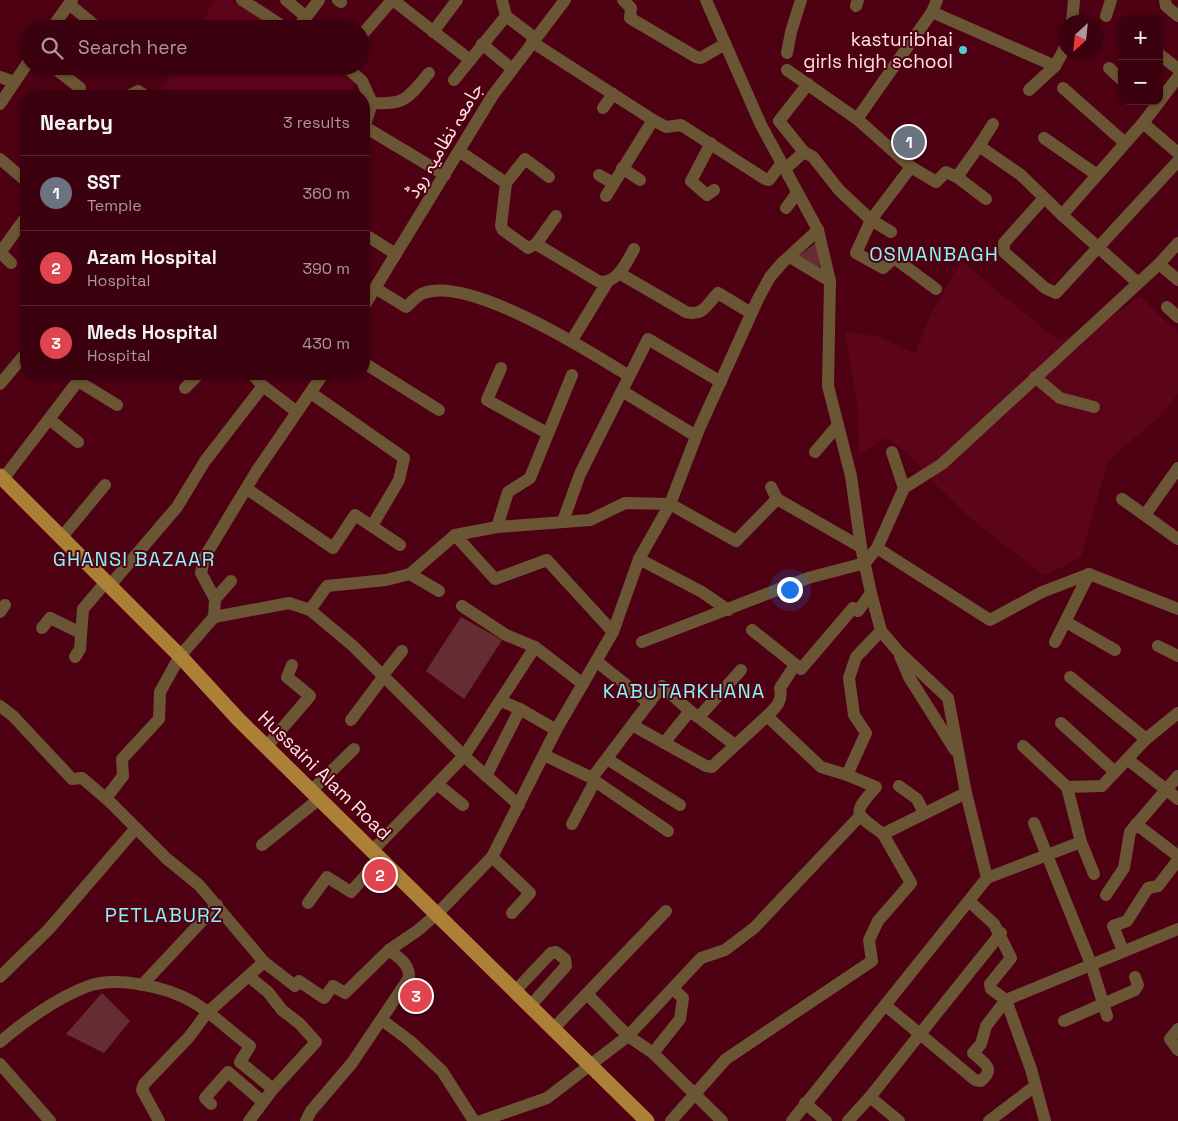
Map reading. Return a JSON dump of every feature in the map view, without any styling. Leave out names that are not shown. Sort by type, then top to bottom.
[{"type":"main road","name":"Hussaini Alam Road","points":[[1,477],[315,794],[647,1121]]},
{"type":"street","points":[[242,0],[273,20]]},
{"type":"street","points":[[286,0],[306,16]]},
{"type":"street","points":[[303,20],[319,0]]},
{"type":"street","points":[[370,26],[393,0],[470,60]]},
{"type":"street","points":[[433,32],[457,0]]},
{"type":"street","points":[[502,0],[506,16],[534,40],[612,94],[666,127],[681,125],[769,180],[783,166],[804,152]]},
{"type":"street","name":"جامعہ نظامیہ روڈ","points":[[370,296],[493,95],[565,0]]},
{"type":"street","points":[[623,0],[631,8],[630,18],[696,58],[701,58],[725,44]]},
{"type":"street","points":[[706,0],[783,166],[818,230],[830,281],[828,386],[851,476],[861,548],[871,593],[882,630],[898,651],[948,698],[966,793],[988,878]]},
{"type":"street","points":[[787,53],[801,0]]},
{"type":"street","points":[[1073,15],[1074,0]]},
{"type":"street","points":[[1106,16],[1111,0]]},
{"type":"street","points":[[1166,0],[1166,6],[1178,16]]},
{"type":"street","points":[[59,20],[70,2],[89,20]]},
{"type":"street","points":[[857,120],[935,6],[1056,66]]},
{"type":"street","points":[[454,80],[506,16]]},
{"type":"street","points":[[482,44],[512,68]]},
{"type":"street","points":[[1163,57],[1178,69]]},
{"type":"street","points":[[1029,90],[1056,66],[1059,60]]},
{"type":"street","points":[[1109,68],[1118,76]]},
{"type":"street","points":[[787,70],[857,120],[911,167],[936,182],[946,172],[957,177],[986,200]]},
{"type":"street","points":[[372,103],[394,104],[402,100],[409,96],[429,73]]},
{"type":"street","points":[[0,104],[20,74]]},
{"type":"street","points":[[63,75],[80,88],[79,90]]},
{"type":"street","points":[[355,75],[362,81],[366,90]]},
{"type":"street","points":[[0,77],[14,82]]},
{"type":"street","points":[[1163,92],[1178,78]]},
{"type":"street","points":[[808,84],[779,121],[804,152],[813,157],[839,190],[871,220],[891,232]]},
{"type":"street","points":[[1063,88],[1125,143]]},
{"type":"street","points":[[603,108],[612,94]]},
{"type":"street","points":[[370,99],[372,103],[370,109]]},
{"type":"street","points":[[1062,215],[1143,123],[1150,105]]},
{"type":"street","points":[[606,196],[653,120]]},
{"type":"street","points":[[1143,123],[1178,153]]},
{"type":"street","points":[[957,177],[993,124]]},
{"type":"street","points":[[370,131],[445,175]]},
{"type":"street","points":[[1044,138],[1097,175]]},
{"type":"street","points":[[711,143],[690,181],[707,195],[714,190]]},
{"type":"street","points":[[979,146],[1021,175],[1062,215],[1138,283]]},
{"type":"street","points":[[459,151],[506,183]]},
{"type":"street","points":[[549,178],[524,159],[506,183],[501,226],[528,248],[536,244],[556,216]]},
{"type":"street","points":[[1044,198],[1004,243],[1004,252],[1045,288],[1056,293],[1178,161]]},
{"type":"street","points":[[1,163],[20,177]]},
{"type":"street","points":[[911,167],[871,220],[856,253],[883,268],[894,258],[936,289]]},
{"type":"street","points":[[622,168],[640,180]]},
{"type":"street","points":[[598,175],[613,183]]},
{"type":"street","points":[[786,208],[797,193]]},
{"type":"street","points":[[11,263],[2,254],[2,250],[20,225]]},
{"type":"street","points":[[0,706],[13,716],[72,779],[82,778],[106,798],[167,859],[199,885],[264,962],[295,986],[298,982],[324,998],[333,986],[345,993],[389,950],[417,932],[492,857],[556,730],[613,632],[639,559],[670,504],[696,436],[751,313],[770,278],[818,230]]},
{"type":"street","points":[[370,238],[396,254]]},
{"type":"street","points":[[642,642],[808,578],[865,563],[877,548],[904,488],[942,464],[1160,264],[1178,243]]},
{"type":"street","points":[[536,244],[598,281],[608,281]]},
{"type":"street","points":[[572,340],[608,281],[619,273],[634,249]]},
{"type":"street","points":[[790,257],[830,281]]},
{"type":"street","points":[[1160,264],[1178,280]]},
{"type":"street","points":[[619,273],[686,312],[696,314],[702,312],[718,293],[751,313]]},
{"type":"street","points":[[375,288],[406,307],[422,293],[433,291],[469,294],[531,320],[572,340],[629,376]]},
{"type":"street","points":[[1167,307],[1178,317]]},
{"type":"street","points":[[563,521],[580,474],[648,339],[721,382]]},
{"type":"street","points":[[0,384],[20,359]]},
{"type":"street","points":[[370,367],[439,410]]},
{"type":"street","points":[[501,368],[487,400],[547,433]]},
{"type":"street","points":[[497,527],[508,492],[530,478],[572,375]]},
{"type":"street","points":[[1035,377],[1060,398],[1094,407]]},
{"type":"street","points":[[184,388],[193,380]]},
{"type":"street","points":[[258,380],[297,412]]},
{"type":"street","points":[[214,618],[215,599],[202,573],[202,563],[247,489],[319,380]]},
{"type":"street","points":[[1,477],[78,381],[117,405]]},
{"type":"street","points":[[75,657],[80,649],[84,609],[110,588],[112,583],[177,507],[205,462],[263,386]]},
{"type":"street","points":[[622,391],[696,436]]},
{"type":"street","points":[[311,393],[404,458],[399,480],[372,526]]},
{"type":"street","points":[[49,419],[78,442]]},
{"type":"street","points":[[815,452],[838,425]]},
{"type":"street","points":[[892,452],[904,488]]},
{"type":"street","points":[[1145,515],[1178,468]]},
{"type":"street","points":[[61,538],[105,485]]},
{"type":"street","points":[[771,486],[777,499],[861,548]]},
{"type":"street","points":[[247,489],[333,548],[355,515],[400,545]]},
{"type":"street","points":[[1122,498],[1178,539]]},
{"type":"street","points":[[310,610],[327,586],[386,580],[410,574],[455,535],[497,527],[590,520],[625,503],[670,504],[736,540],[777,499]]},
{"type":"street","points":[[455,535],[495,579],[547,560],[613,632]]},
{"type":"street","points":[[877,548],[990,620],[1042,592],[1089,574],[1178,609]]},
{"type":"street","points":[[639,559],[702,592],[728,610]]},
{"type":"street","points":[[410,574],[439,591]]},
{"type":"street","points":[[1055,642],[1089,574]]},
{"type":"street","points":[[215,599],[231,582]]},
{"type":"street","points":[[752,630],[801,669],[853,608],[858,612],[871,593]]},
{"type":"street","points":[[106,798],[123,776],[122,759],[159,719],[160,692],[180,656],[214,618],[289,603],[310,610],[353,646],[464,756],[519,805]]},
{"type":"street","points":[[462,606],[506,635],[536,647],[583,684]]},
{"type":"street","points":[[42,628],[50,618],[81,632]]},
{"type":"street","points":[[1066,622],[1115,650]]},
{"type":"street","points":[[846,775],[866,733],[854,715],[849,678],[856,657],[882,630]]},
{"type":"street","points":[[1158,646],[1178,656]]},
{"type":"street","points":[[308,903],[327,876],[351,892],[377,854],[436,784],[464,756],[536,647]]},
{"type":"street","points":[[351,720],[402,651]]},
{"type":"street","points":[[898,651],[913,684],[958,754]]},
{"type":"street","points":[[596,662],[649,703]]},
{"type":"street","points":[[632,725],[706,766],[712,767],[780,702],[782,695],[780,688],[795,664]]},
{"type":"street","points":[[267,746],[310,696],[287,677],[292,665]]},
{"type":"street","points":[[664,743],[741,670]]},
{"type":"street","points":[[1070,677],[1146,739]]},
{"type":"street","points":[[572,824],[607,759],[662,686],[694,714],[735,745]]},
{"type":"street","points":[[501,700],[556,730]]},
{"type":"street","points":[[486,776],[520,709]]},
{"type":"street","points":[[1067,788],[1102,786],[1146,739],[1178,713]]},
{"type":"street","points":[[481,1121],[547,1098],[591,1066],[628,1036],[701,958],[725,950],[754,928],[860,816],[860,806],[876,787],[820,767],[767,716]]},
{"type":"street","points":[[1061,723],[1115,772]]},
{"type":"street","points":[[1023,746],[1067,788],[1081,842],[1094,874]]},
{"type":"street","points":[[262,845],[315,794],[354,749]]},
{"type":"street","points":[[544,755],[594,780],[668,831]]},
{"type":"street","points":[[607,759],[680,805]]},
{"type":"street","points":[[1127,759],[1178,799]]},
{"type":"street","points":[[1106,895],[1124,868],[1130,832],[1178,776]]},
{"type":"street","points":[[436,784],[463,805]]},
{"type":"street","points":[[900,786],[917,799],[924,813]]},
{"type":"street","points":[[883,834],[966,793]]},
{"type":"street","points":[[671,1121],[726,1059],[872,961],[869,940],[878,921],[910,883],[883,834],[860,816]]},
{"type":"street","points":[[1034,823],[1091,964],[1107,1016]]},
{"type":"street","points":[[1136,824],[1178,856]]},
{"type":"street","points":[[0,977],[49,929],[136,828]]},
{"type":"street","points":[[792,1121],[988,878],[1081,842]]},
{"type":"street","points":[[492,857],[530,893],[512,914]]},
{"type":"street","points":[[1122,950],[1113,926],[1127,921],[1148,888],[1158,886],[1178,860]]},
{"type":"street","points":[[969,901],[1001,933],[1011,958],[990,984],[991,990],[1006,1000],[1045,1121]]},
{"type":"street","points":[[142,985],[217,905]]},
{"type":"street","points":[[554,1028],[666,911]]},
{"type":"street","points":[[886,1006],[971,1077],[981,1081],[988,1075],[989,1070],[987,1065],[973,1053],[981,1044],[986,1026],[1006,1000],[1122,950],[1178,929]]},
{"type":"street","points":[[848,1121],[870,1097],[1001,933]]},
{"type":"street","points":[[306,1121],[311,1110],[352,1063],[409,978],[409,970],[404,962],[389,950]]},
{"type":"street","points":[[516,990],[552,953],[556,952],[565,959],[566,966],[531,1005]]},
{"type":"street","points":[[159,1121],[142,1090],[144,1084],[189,1037],[207,1013],[264,962]]},
{"type":"street","points":[[248,976],[268,992],[282,1010],[300,1024],[316,1042],[274,1089],[249,1121]]},
{"type":"street","points":[[1064,1021],[1138,988],[1135,977]]},
{"type":"street","points":[[0,1042],[43,1009],[87,986],[105,982],[162,988],[178,994],[207,1013],[250,1046],[240,1062],[274,1089]]},
{"type":"street","points":[[653,1053],[680,1018],[683,998],[673,989]]},
{"type":"street","points":[[587,994],[628,1036],[653,1053],[696,1093],[722,1121]]},
{"type":"street","points":[[382,1020],[410,1041],[442,1071],[474,1121]]},
{"type":"street","points":[[1178,1029],[1170,1039],[1178,1050]]},
{"type":"street","points":[[0,1064],[50,1121]]},
{"type":"street","points":[[212,1104],[205,1098],[228,1072],[264,1102]]},
{"type":"street","points":[[989,1121],[1035,1086]]},
{"type":"street","points":[[870,1097],[899,1121]]},
{"type":"street","points":[[805,1103],[826,1121]]},
{"type":"shaded area","points":[[215,0],[230,0],[262,20],[203,20]]},
{"type":"shaded area","points":[[171,75],[350,75],[358,80],[351,90],[162,90]]},
{"type":"shaded area","points":[[817,242],[821,279],[792,261]]},
{"type":"shaded area","points":[[961,261],[1058,340],[1107,320],[1140,296],[1178,333],[1178,394],[1159,417],[1108,461],[1081,557],[1045,576],[971,519],[932,481],[908,453],[885,438],[859,455],[857,406],[845,331],[879,337],[915,353],[931,314]]},
{"type":"shaded area","points":[[461,617],[502,640],[464,699],[426,671]]},
{"type":"shaded area","points":[[102,993],[130,1021],[104,1053],[66,1034]]},
{"type":"place","name":"kasturibhai girls high school","points":[[963,50]]},
{"type":"place","name":"SST","points":[[909,142]]},
{"type":"place","name":"Azam Hospital","points":[[380,875]]},
{"type":"place","name":"Meds Hospital","points":[[416,996]]},
{"type":"district","name":"OSMANBAGH","points":[[934,254]]},
{"type":"district","name":"GHANSI BAZAAR","points":[[134,559]]},
{"type":"district","name":"KABUTARKHANA","points":[[684,691]]},
{"type":"district","name":"PETLABURZ","points":[[164,915]]}]
